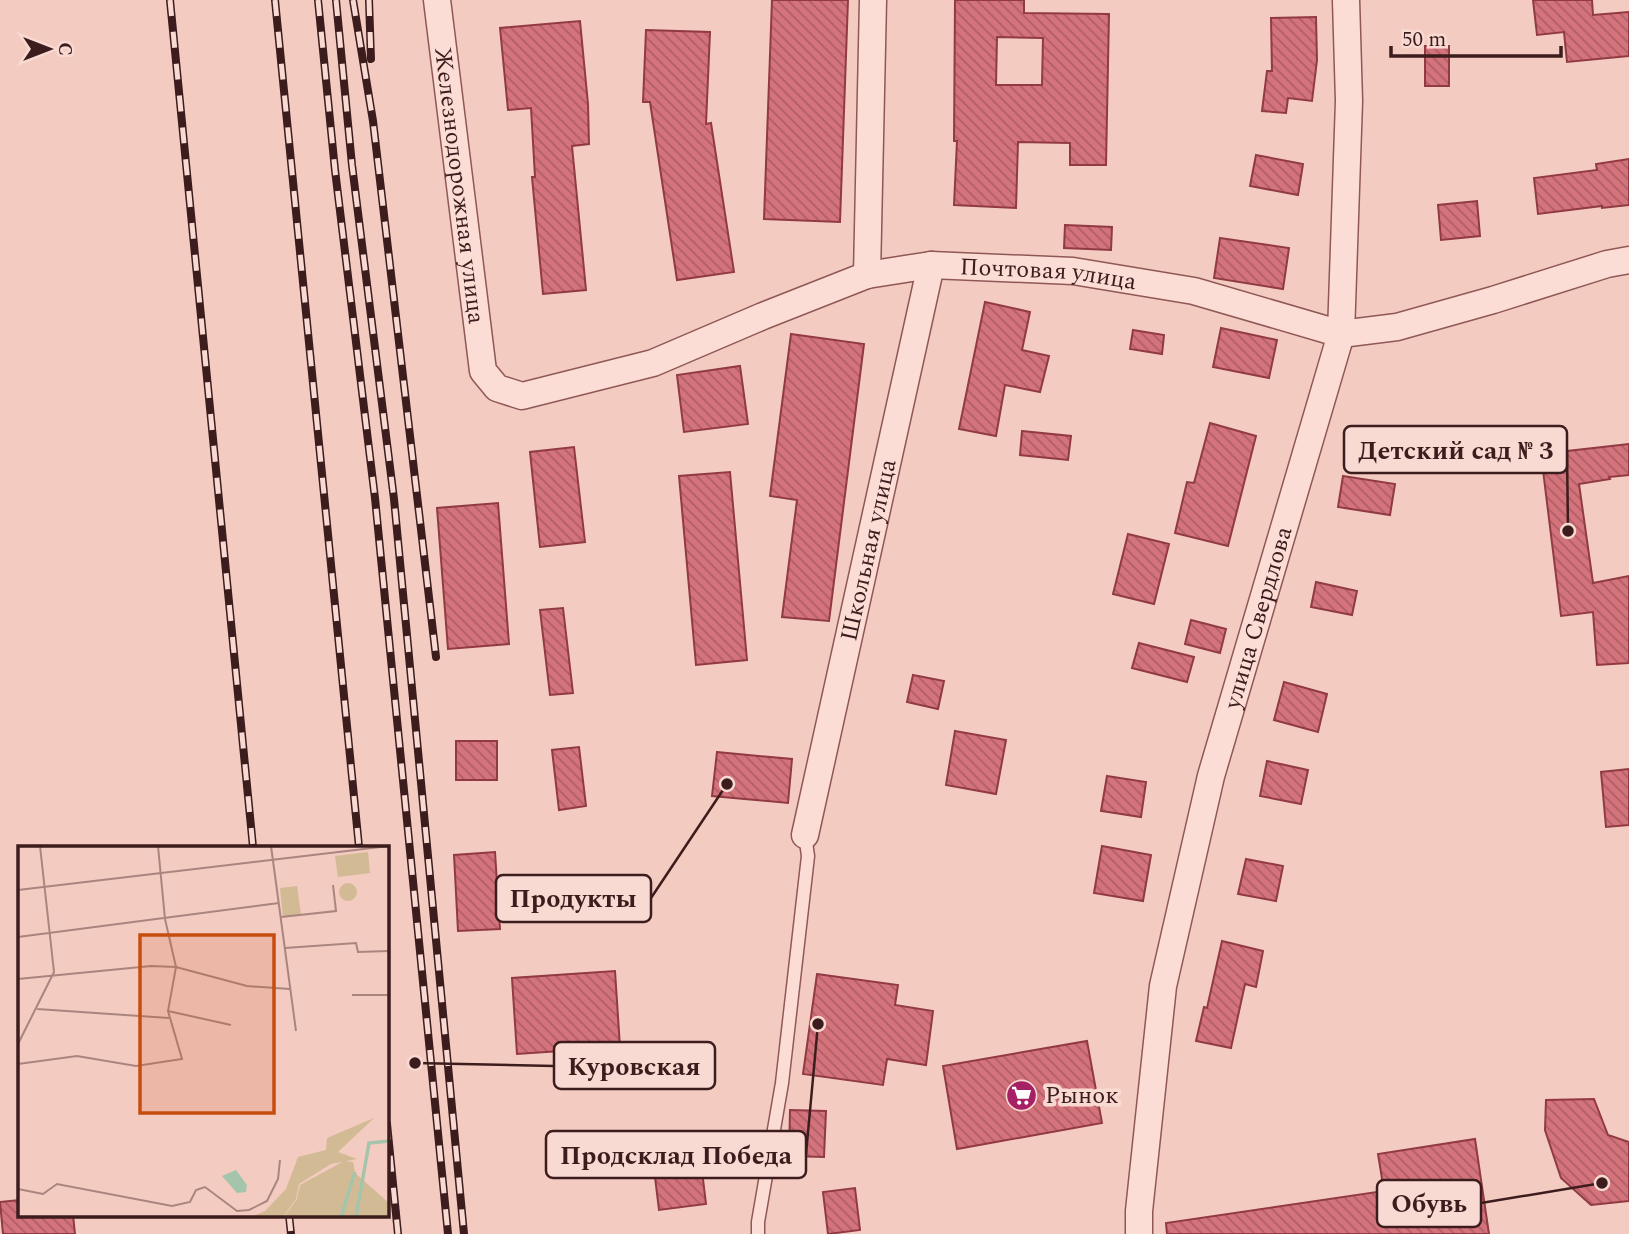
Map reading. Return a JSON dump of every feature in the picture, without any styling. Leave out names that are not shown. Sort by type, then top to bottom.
[{"type":"street","name":"Железнодорожная улица","points":[[438,0],[483,371]]},
{"type":"street","points":[[867,275],[873,0]]},
{"type":"street","name":"улица Свердлова","points":[[1139,1234],[1139,1210],[1163,986],[1211,776],[1341,334],[1349,102],[1346,0]]},
{"type":"street","name":"Почтовая улица","points":[[483,371],[497,388],[522,396],[653,363],[867,275],[931,265],[1073,271],[1181,288],[1341,334],[1397,327],[1607,264],[1629,260]]},
{"type":"street","name":"Школьная улица","points":[[805,835],[931,265]]},
{"type":"lane","points":[[758,1234],[785,1057],[808,856],[805,835]]},
{"type":"building","points":[[772,0],[848,0],[840,222],[764,219]]},
{"type":"building","points":[[955,0],[1024,0],[1024,13],[1109,14],[1106,165],[1070,165],[1070,143],[1018,142],[1016,208],[954,205],[957,141],[954,141]],"holes":[[[997,37],[1043,38],[1042,85],[996,85]]]},
{"type":"building","points":[[1533,0],[1592,0],[1593,15],[1629,12],[1629,56],[1567,62],[1564,32],[1537,35]]},
{"type":"building","points":[[1316,17],[1317,60],[1312,101],[1288,98],[1286,113],[1262,111],[1267,71],[1272,71],[1271,18]]},
{"type":"building","points":[[580,21],[589,144],[572,146],[586,290],[543,294],[532,177],[535,177],[531,108],[508,110],[500,28]]},
{"type":"building","points":[[646,30],[710,32],[706,124],[711,123],[734,272],[677,280],[650,102],[643,102]]},
{"type":"building","points":[[1425,46],[1449,46],[1449,86],[1425,86]]},
{"type":"building","points":[[1256,155],[1303,164],[1298,195],[1250,186]]},
{"type":"building","points":[[1629,159],[1629,205],[1538,214],[1534,178],[1597,170],[1596,164]]},
{"type":"building","points":[[1477,201],[1480,236],[1441,240],[1438,205]]},
{"type":"building","points":[[1065,225],[1112,227],[1111,250],[1064,248]]},
{"type":"building","points":[[1220,238],[1289,248],[1283,289],[1214,278]]},
{"type":"building","points":[[985,302],[1030,312],[1022,350],[1049,356],[1040,392],[1005,385],[996,436],[959,429]]},
{"type":"building","points":[[1221,328],[1277,340],[1269,378],[1213,367]]},
{"type":"building","points":[[1133,330],[1164,335],[1162,354],[1130,349]]},
{"type":"building","points":[[791,334],[864,344],[829,621],[782,617],[797,500],[770,496]]},
{"type":"building","points":[[740,366],[748,424],[684,432],[677,375]]},
{"type":"building","points":[[1210,423],[1256,436],[1228,546],[1175,533],[1187,482],[1194,483]]},
{"type":"building","points":[[1022,431],[1071,436],[1068,460],[1020,455]]},
{"type":"building","points":[[1629,444],[1629,475],[1579,484],[1593,583],[1629,576],[1629,663],[1597,665],[1593,612],[1561,616],[1541,454]]},
{"type":"building","points":[[574,447],[585,542],[540,547],[530,452]]},
{"type":"building","points":[[730,472],[747,660],[696,665],[679,476]]},
{"type":"building","points":[[1343,476],[1395,484],[1390,515],[1338,507]]},
{"type":"building","points":[[498,503],[509,644],[448,649],[437,508]]},
{"type":"building","points":[[1128,534],[1169,544],[1154,604],[1113,594]]},
{"type":"building","points":[[1316,582],[1357,591],[1352,615],[1311,607]]},
{"type":"building","points":[[563,608],[573,693],[550,695],[540,610]]},
{"type":"building","points":[[1191,620],[1226,629],[1220,653],[1185,644]]},
{"type":"building","points":[[1139,643],[1194,657],[1187,682],[1132,668]]},
{"type":"building","points":[[913,675],[944,681],[938,709],[907,702]]},
{"type":"building","points":[[1284,682],[1327,694],[1318,732],[1274,720]]},
{"type":"building","points":[[955,731],[1006,740],[996,794],[946,785]]},
{"type":"building","points":[[456,741],[497,741],[497,780],[456,780]]},
{"type":"building","points":[[579,747],[586,806],[559,810],[552,750]]},
{"type":"building","points":[[717,752],[792,759],[788,803],[712,796]]},
{"type":"building","points":[[1267,761],[1308,770],[1301,804],[1260,796]]},
{"type":"building","points":[[1629,769],[1629,825],[1606,827],[1601,772]]},
{"type":"building","points":[[1107,776],[1146,782],[1141,817],[1101,811]]},
{"type":"building","points":[[1102,846],[1151,855],[1143,901],[1094,893]]},
{"type":"building","points":[[495,852],[500,929],[458,931],[454,855]]},
{"type":"building","points":[[1246,859],[1283,866],[1276,901],[1238,894]]},
{"type":"building","points":[[1222,941],[1263,951],[1256,987],[1245,984],[1231,1048],[1196,1041],[1204,1007],[1207,1008]]},
{"type":"building","points":[[615,971],[620,1047],[517,1054],[512,978]]},
{"type":"building","points":[[817,974],[898,985],[895,1005],[933,1011],[926,1065],[887,1059],[883,1085],[803,1074]]},
{"type":"building","name":"Рынок","points":[[1087,1041],[1102,1123],[957,1149],[943,1066]]},
{"type":"building","points":[[1594,1099],[1608,1135],[1629,1142],[1629,1201],[1591,1205],[1561,1178],[1545,1130],[1546,1100]]},
{"type":"building","points":[[790,1110],[826,1111],[824,1157],[789,1156]]},
{"type":"building","points":[[698,1138],[706,1204],[659,1210],[651,1144]]},
{"type":"building","points":[[1475,1139],[1489,1234],[1167,1234],[1166,1223],[1384,1191],[1378,1154]]},
{"type":"building","points":[[855,1188],[860,1230],[828,1234],[823,1192]]},
{"type":"building","points":[[18,1200],[18,1216],[73,1216],[75,1234],[3,1234],[0,1202]]},
{"type":"railway","points":[[170,0],[253,846]]},
{"type":"railway","points":[[275,0],[359,846]]},
{"type":"railway","points":[[318,0],[335,170],[375,498],[448,1234]]},
{"type":"railway","points":[[336,0],[352,165],[394,499],[464,1234]]},
{"type":"railway","points":[[353,0],[373,121],[436,657]]},
{"type":"railway","points":[[369,0],[371,59]]},
{"type":"railway","points":[[388,1134],[398,1234]]},
{"type":"railway","points":[[289,1216],[291,1234]]},
{"type":"place","name":"Детский сад № 3","points":[[1568,531]]},
{"type":"place","name":"Продукты","points":[[727,784]]},
{"type":"place","name":"Продсклад Победа","points":[[818,1024]]},
{"type":"place","name":"Куровская","points":[[415,1063]]},
{"type":"place","name":"Рынок","points":[[1022,1095]]},
{"type":"place","name":"Обувь","points":[[1602,1183]]}]
